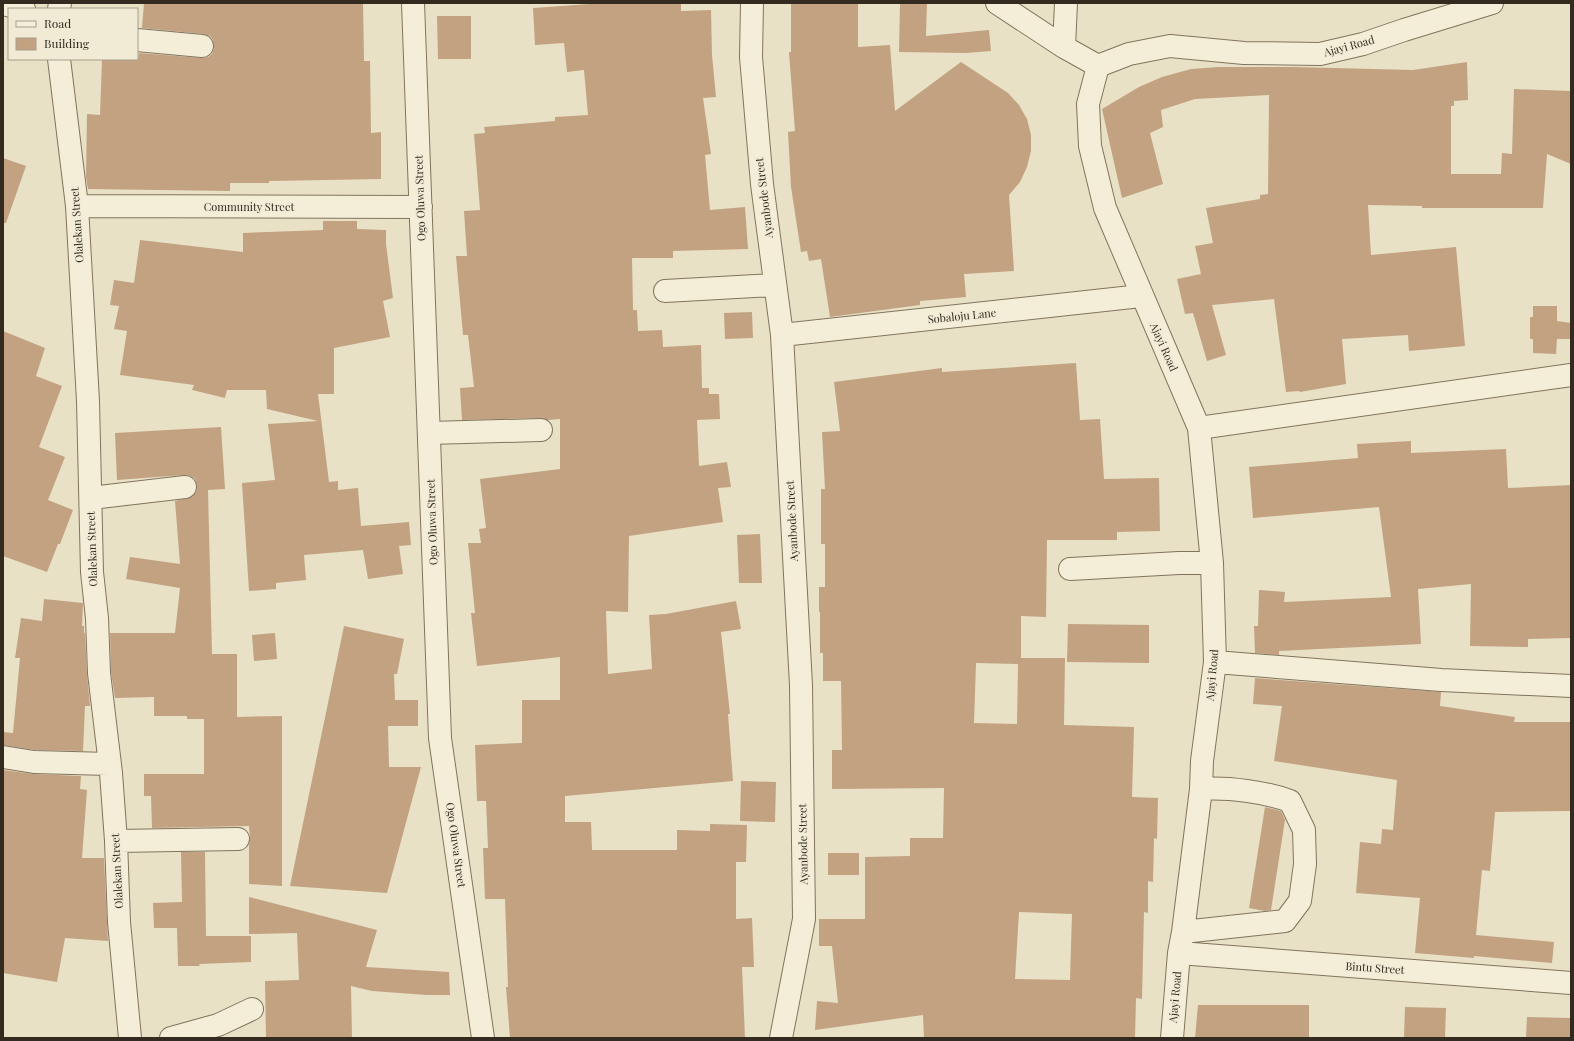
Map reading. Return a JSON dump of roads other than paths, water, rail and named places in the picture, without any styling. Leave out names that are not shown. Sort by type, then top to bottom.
[{"type":"street","name":"Ogo Oluwa Street","points":[[413,3],[440,738],[484,1038]]},
{"type":"street","name":"Ayanbode Street","points":[[752,3],[751,57],[762,184],[782,335],[801,685],[804,919],[782,1038]]},
{"type":"street","points":[[997,3],[1064,47],[1098,66]]},
{"type":"street","points":[[1064,47],[1066,3]]},
{"type":"street","name":"Ajayi Road","points":[[1172,1038],[1181,943],[1201,789],[1202,761],[1215,662],[1212,563],[1199,428],[1141,296],[1105,208],[1090,146],[1088,104],[1098,66],[1129,54],[1170,46],[1244,53],[1320,54],[1363,44],[1490,3]]},
{"type":"street","points":[[3,4],[20,8]]},
{"type":"street","points":[[138,40],[202,46]]},
{"type":"street","name":"Olalekan Street","points":[[59,60],[77,206],[88,401],[92,572],[97,618],[99,673],[116,841],[119,922],[130,1038]]},
{"type":"street","name":"Community Street","points":[[77,206],[420,207]]},
{"type":"street","points":[[665,291],[775,285]]},
{"type":"street","name":"Sobaloju Lane","points":[[782,335],[1141,296]]},
{"type":"street","points":[[1199,428],[1571,375]]},
{"type":"street","points":[[429,433],[541,430]]},
{"type":"street","points":[[91,498],[119,496],[185,487]]},
{"type":"street","points":[[1070,569],[1179,563],[1212,563]]},
{"type":"street","points":[[1215,662],[1441,680],[1571,686]]},
{"type":"street","points":[[3,757],[34,762],[109,764]]},
{"type":"street","points":[[1181,943],[1285,922],[1300,901],[1304,864],[1304,830],[1290,801],[1275,796],[1215,788],[1201,789]]},
{"type":"street","points":[[116,841],[238,838]]},
{"type":"street","name":"Bintu Street","points":[[1181,943],[1571,983]]},
{"type":"street","points":[[170,1038],[218,1025],[252,1009]]}]
